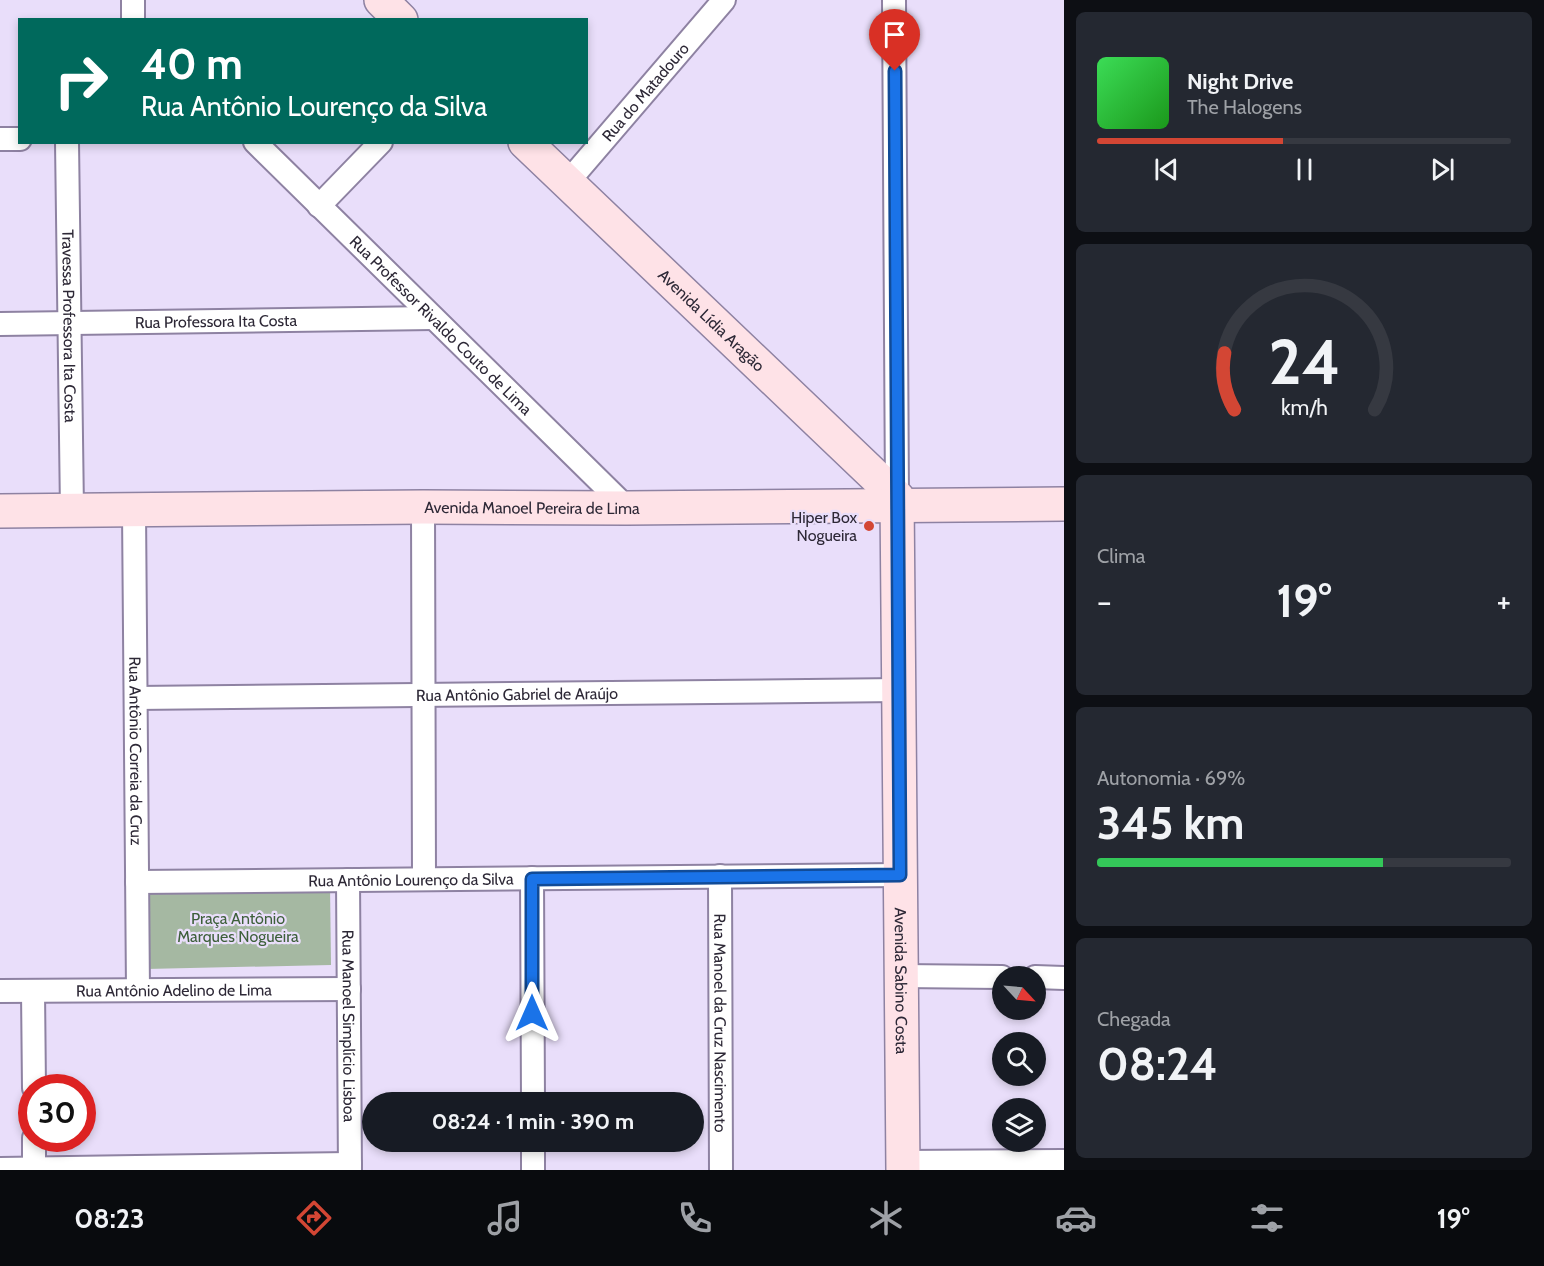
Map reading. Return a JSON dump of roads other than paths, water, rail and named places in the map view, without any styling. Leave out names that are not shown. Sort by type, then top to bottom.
[{"type":"street","points":[[133,0],[133,18]]},
{"type":"street","points":[[381,0],[399,18]]},
{"type":"street","name":"Rua do Matadouro","points":[[567,183],[724,0]]},
{"type":"street","name":"Avenida Sabino Costa","points":[[894,0],[903,1166]]},
{"type":"street","points":[[0,139],[18,139]]},
{"type":"street","name":"Travessa Professora Ita Costa","points":[[67,144],[72,511]]},
{"type":"street","name":"Rua Professor Rivaldo Couto de Lima","points":[[257,144],[627,508]]},
{"type":"street","points":[[319,206],[379,144]]},
{"type":"street","name":"Avenida Lídia Aragão","points":[[527,144],[897,502]]},
{"type":"street","name":"Rua Professora Ita Costa","points":[[0,324],[433,318]]},
{"type":"street","name":"Avenida Manoel Pereira de Lima","points":[[0,511],[423,507],[627,508],[897,502],[1064,504]]},
{"type":"street","points":[[423,507],[424,879]]},
{"type":"street","name":"Rua Antônio Correia da Cruz","points":[[134,511],[138,990]]},
{"type":"street","name":"Rua Antônio Gabriel de Araújo","points":[[136,698],[898,690]]},
{"type":"street","name":"Rua Antônio Lourenço da Silva","points":[[137,882],[900,875]]},
{"type":"street","name":"Rua Manoel da Cruz Nascimento","points":[[720,876],[721,1170]]},
{"type":"street","points":[[532,879],[533,1092]]},
{"type":"street","name":"Rua Manoel Simplício Lisboa","points":[[348,880],[350,1167]]},
{"type":"street","points":[[901,976],[992,977]]},
{"type":"street","points":[[1046,977],[1064,978]]},
{"type":"street","name":"Rua Antônio Adelino de Lima","points":[[0,991],[349,988]]},
{"type":"street","points":[[33,991],[34,1074]]},
{"type":"street","points":[[34,1152],[34,1169]]},
{"type":"street","points":[[533,1152],[533,1170]]},
{"type":"street","points":[[903,1166],[1064,1161]]},
{"type":"street","points":[[0,1169],[350,1167]]},
{"type":"place","name":"Hiper Box Nogueira","points":[[869,526]]},
{"type":"park label","name":"Praça Antônio Marques Nogueira","points":[[238,927]]}]
